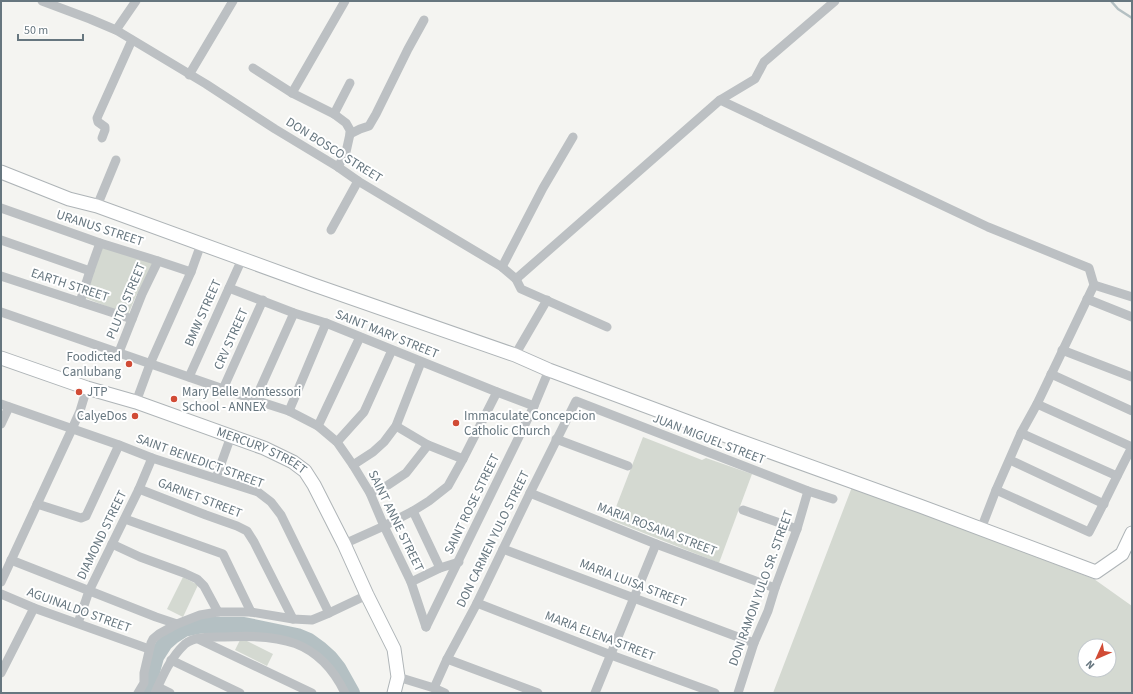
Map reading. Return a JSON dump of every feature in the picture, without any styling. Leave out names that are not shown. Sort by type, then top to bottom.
[{"type":"street","name":"DON BOSCO STREET","points":[[42,1],[90,18],[116,30],[338,167],[358,181],[502,266],[516,279],[521,289],[607,327]]},
{"type":"street","points":[[116,30],[136,1]]},
{"type":"street","points":[[189,75],[233,1]]},
{"type":"street","points":[[292,93],[345,1]]},
{"type":"street","points":[[516,279],[720,100],[755,79],[764,62],[835,1]]},
{"type":"street","points":[[350,134],[369,126],[424,20]]},
{"type":"street","points":[[102,138],[105,126],[98,122],[97,118],[132,40]]},
{"type":"street","points":[[253,68],[292,93],[334,114],[346,123],[350,130],[350,134],[346,152],[338,167]]},
{"type":"street","points":[[334,114],[350,83]]},
{"type":"street","points":[[720,100],[988,227],[1089,268],[1094,285],[1037,404],[1021,433],[981,529]]},
{"type":"street","points":[[502,266],[542,188],[573,136]]},
{"type":"street","points":[[97,206],[116,160]]},
{"type":"street","points":[[1,172],[69,199],[97,206],[242,260],[515,355],[549,370],[1096,572],[1122,554],[1132,534]]},
{"type":"street","points":[[331,230],[358,181]]},
{"type":"street","name":"URANUS STREET","points":[[1,208],[100,243],[191,272]]},
{"type":"street","points":[[1,240],[90,271]]},
{"type":"street","points":[[80,302],[100,243]]},
{"type":"street","points":[[136,402],[150,364],[191,272],[201,244]]},
{"type":"street","name":"BMW STREET","points":[[189,377],[242,260]]},
{"type":"street","name":"PLUTO STREET","points":[[118,352],[142,294],[158,261]]},
{"type":"street","name":"EARTH STREET","points":[[1,276],[132,319]]},
{"type":"street","points":[[1094,285],[1132,297]]},
{"type":"street","name":"SAINT MARY STREET","points":[[229,288],[294,313],[326,323],[534,406]]},
{"type":"street","name":"CRV STREET","points":[[223,389],[263,300]]},
{"type":"street","points":[[515,355],[547,300]]},
{"type":"street","points":[[1087,300],[1132,317]]},
{"type":"street","name":"SAINT ANNE STREET","points":[[1,312],[289,411],[318,426],[337,442],[354,465],[370,493],[411,582],[426,627]]},
{"type":"street","points":[[255,400],[294,313]]},
{"type":"street","points":[[289,411],[326,323]]},
{"type":"street","points":[[318,426],[360,337]]},
{"type":"street","points":[[337,442],[364,412],[392,350]]},
{"type":"street","points":[[1062,350],[1131,375]]},
{"type":"street","name":"MERCURY STREET","points":[[1,358],[87,388],[136,402],[264,448],[293,462],[305,472],[314,485],[344,544],[394,649],[398,677]]},
{"type":"street","points":[[354,465],[374,452],[396,426],[421,362]]},
{"type":"street","name":"SAINT ROSE STREET","points":[[426,627],[534,406],[549,370]]},
{"type":"street","points":[[1051,374],[1132,411]]},
{"type":"street","points":[[1,582],[72,429],[87,388]]},
{"type":"street","points":[[344,544],[413,511],[448,486],[497,392]]},
{"type":"street","name":"DON CARMEN YULO STREET","points":[[441,692],[447,659],[477,603],[556,439],[576,401]]},
{"type":"street","name":"JUAN MIGUEL STREET","points":[[576,401],[833,500]]},
{"type":"street","points":[[996,490],[1089,532],[1132,447],[1037,404]]},
{"type":"street","points":[[1,424],[5,405]]},
{"type":"street","name":"SAINT BENEDICT STREET","points":[[5,405],[152,458],[258,492],[271,502],[281,515],[329,613]]},
{"type":"street","points":[[396,426],[428,445],[463,459]]},
{"type":"street","points":[[1021,433],[1116,476]]},
{"type":"street","points":[[216,478],[231,436]]},
{"type":"street","points":[[556,439],[628,466]]},
{"type":"street","points":[[37,504],[81,518],[86,516],[119,445]]},
{"type":"street","points":[[370,493],[388,485],[406,472],[428,445]]},
{"type":"street","name":"DIAMOND STREET","points":[[78,623],[89,592],[139,489],[152,458]]},
{"type":"street","points":[[1010,460],[1104,504]]},
{"type":"street","name":"GARNET STREET","points":[[139,489],[247,531],[293,619]]},
{"type":"street","name":"DON RAMON YULO SR. STREET","points":[[738,693],[754,643],[768,611],[797,529],[808,491]]},
{"type":"street","name":"MARIA ROSANA STREET","points":[[530,493],[656,544],[775,588]]},
{"type":"street","points":[[743,510],[797,529]]},
{"type":"street","points":[[413,511],[440,568]]},
{"type":"street","points":[[125,518],[223,554],[252,612]]},
{"type":"street","points":[[112,544],[140,557],[184,573],[197,580],[204,586],[218,612]]},
{"type":"street","points":[[595,693],[656,544]]},
{"type":"street","name":"MARIA LUISA STREET","points":[[503,549],[754,643]]},
{"type":"street","points":[[11,560],[89,592],[176,624]]},
{"type":"street","points":[[411,582],[440,568],[459,562]]},
{"type":"street","name":"AGUINALDO STREET","points":[[1,594],[34,608],[149,649]]},
{"type":"street","points":[[138,693],[145,680],[144,674],[149,649],[153,639],[176,624],[200,615],[218,612],[252,612],[293,619],[312,620],[367,595]]},
{"type":"street","name":"MARIA ELENA STREET","points":[[477,603],[611,655],[715,693]]},
{"type":"street","points":[[1,673],[34,608]]},
{"type":"street","points":[[170,693],[157,690],[171,660],[186,643],[197,639],[210,637],[241,636],[267,637],[292,642],[309,650],[324,662],[335,675],[343,692]]},
{"type":"street","points":[[197,639],[312,693]]},
{"type":"street","points":[[447,659],[538,693]]},
{"type":"street","points":[[171,660],[240,693]]},
{"type":"street","points":[[394,693],[398,677],[441,692]]},
{"type":"shaded area","points":[[102,246],[153,263],[128,315],[83,297]]},
{"type":"shaded area","points":[[643,437],[702,460],[706,458],[752,474],[719,563],[611,520]]},
{"type":"shaded area","points":[[852,487],[1094,579],[1132,606],[1132,693],[773,693]]},
{"type":"shaded area","points":[[183,577],[198,585],[183,617],[167,609]]},
{"type":"shaded area","points":[[241,638],[273,654],[267,666],[235,650]]},
{"type":"waterway","points":[[1111,1],[1118,9],[1132,18]]},
{"type":"waterway","points":[[144,693],[148,686],[156,657],[165,643],[184,629],[203,625],[244,625],[297,636],[309,641],[330,658],[338,668],[352,693]]},
{"type":"place","name":"Foodicted Canlubang","points":[[129,364]]},
{"type":"place","name":"JTP","points":[[79,392]]},
{"type":"place","name":"Mary Belle Montessori School - ANNEX","points":[[174,399]]},
{"type":"place","name":"CalyeDos","points":[[135,416]]},
{"type":"place","name":"Immaculate Concepcion Catholic Church","points":[[456,423]]}]
